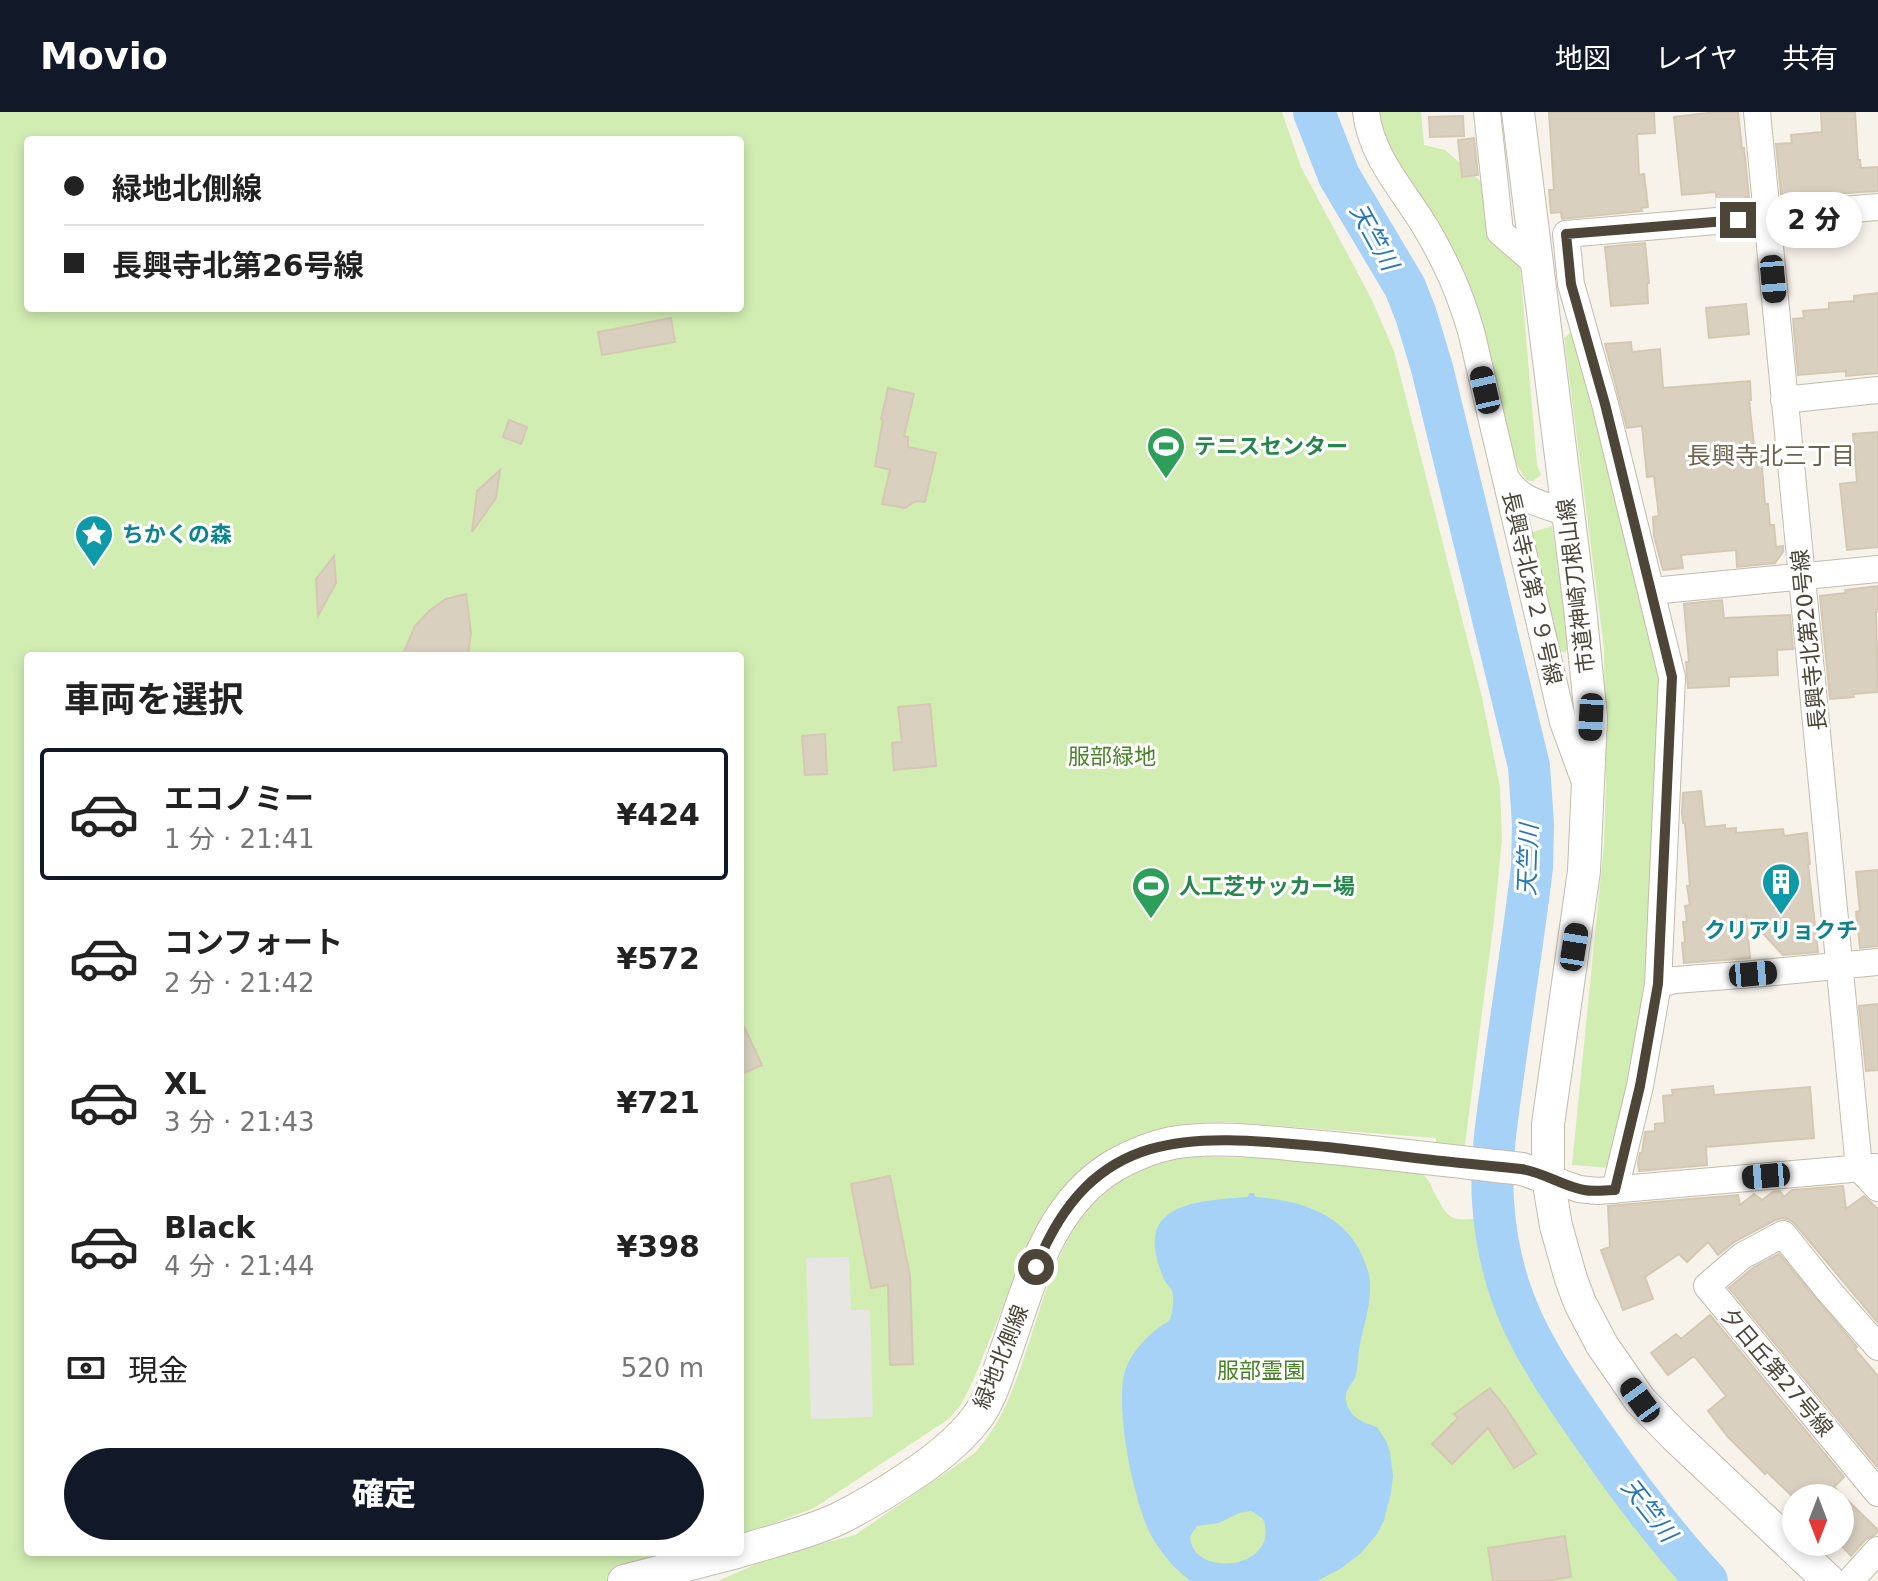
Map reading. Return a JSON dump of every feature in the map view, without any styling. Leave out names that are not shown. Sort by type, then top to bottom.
[{"type":"street","name":"長興寺北第２９号線","points":[[1366,112],[1378,152],[1449,268],[1461,297],[1563,722],[1587,788]]},
{"type":"street","points":[[1487,112],[1500,232],[1537,264]]},
{"type":"street","name":"市道神崎刀根山線","points":[[1518,112],[1591,717],[1584,871],[1548,1124],[1535,1174],[1556,1226],[1575,1291],[1602,1345],[1640,1400],[1829,1581]]},
{"type":"street","name":"長興寺北第20号線","points":[[1757,112],[1840,966],[1869,1167]]},
{"type":"street","points":[[1615,1190],[1640,1086],[1658,984],[1672,677],[1605,404],[1571,284],[1566,234],[1878,207]]},
{"type":"street","points":[[1784,400],[1878,390]]},
{"type":"street","name":"長興寺北第２９号線","points":[[1506,478],[1519,494],[1568,513]]},
{"type":"street","points":[[1652,591],[1878,569]]},
{"type":"street","points":[[1658,984],[1878,962]]},
{"type":"street","name":"緑地北側線","points":[[744,1550],[836,1520],[873,1501],[926,1466],[959,1437],[978,1416],[993,1387],[1036,1267],[1056,1224],[1094,1179],[1127,1159],[1171,1143],[1213,1139],[1325,1147],[1535,1174]]},
{"type":"street","points":[[1535,1174],[1587,1191],[1869,1167],[1878,1188]]},
{"type":"street","name":"夕日丘第27号線","points":[[1878,1347],[1783,1234],[1742,1256],[1707,1286],[1878,1493]]},
{"type":"street","points":[[1850,1581],[1878,1550]]},
{"type":"street","name":"緑地北側線","points":[[624,1581],[723,1556]]},
{"type":"green space","name":"服部緑地","points":[[0,112],[1282,112],[1301,167],[1371,298],[1394,351],[1482,697],[1500,787],[1502,839],[1465,1145],[1436,1144],[1436,1138],[1228,1122],[1173,1126],[1144,1133],[1110,1149],[1071,1178],[1044,1212],[973,1381],[950,1418],[814,1508],[744,1534],[744,652],[24,652],[24,1556],[687,1556],[626,1581],[0,1581]]},
{"type":"green space","points":[[1379,112],[1421,112],[1424,145],[1445,150],[1484,184],[1493,237],[1520,267],[1537,465],[1541,475],[1533,481],[1526,480],[1514,460],[1481,329],[1459,261],[1432,214],[1394,166]]},
{"type":"green space","points":[[1572,331],[1661,678],[1648,983],[1610,1168],[1572,1165],[1604,844],[1606,781],[1604,648],[1564,338]]},
{"type":"green space","points":[[1552,526],[1569,648],[1564,653],[1557,649],[1530,533]]},
{"type":"green space","name":"服部霊園","points":[[1182,1158],[1404,1167],[1426,1177],[1446,1213],[1456,1219],[1483,1218],[1496,1290],[1520,1348],[1609,1479],[1688,1581],[718,1581],[775,1556],[855,1535],[976,1452],[1003,1411],[1055,1266],[1072,1233],[1094,1204],[1123,1180],[1161,1163]]},
{"type":"shaded area","points":[[849,1257],[851,1310],[870,1310],[873,1417],[811,1419],[806,1258]]},
{"type":"water","points":[[1249,1193],[1254,1193],[1255,1197],[1305,1206],[1334,1221],[1356,1244],[1369,1277],[1369,1300],[1357,1371],[1346,1393],[1346,1401],[1354,1415],[1377,1427],[1386,1441],[1393,1476],[1391,1493],[1378,1533],[1360,1554],[1317,1581],[1191,1581],[1168,1560],[1151,1535],[1138,1501],[1127,1453],[1122,1404],[1126,1368],[1140,1345],[1169,1321],[1173,1308],[1172,1292],[1156,1254],[1155,1235],[1162,1221],[1173,1211],[1207,1201],[1248,1197]],"holes":[[[1251,1511],[1263,1519],[1265,1536],[1260,1549],[1249,1558],[1234,1563],[1219,1563],[1205,1559],[1194,1550],[1190,1536],[1197,1526],[1219,1523]]]},
{"type":"building","points":[[1549,112],[1654,112],[1655,133],[1637,134],[1639,175],[1644,174],[1648,207],[1641,208],[1642,211],[1562,219],[1561,212],[1551,213],[1549,190],[1554,190]]},
{"type":"building","points":[[1738,112],[1749,197],[1745,197],[1745,202],[1717,205],[1716,192],[1682,195],[1674,117]]},
{"type":"building","points":[[1821,112],[1855,112],[1858,160],[1861,168],[1878,167],[1878,191],[1783,197],[1776,144],[1792,143],[1791,135],[1822,132]]},
{"type":"building","points":[[1463,116],[1464,136],[1430,137],[1429,117]]},
{"type":"building","points":[[1474,138],[1478,175],[1462,177],[1458,140]]},
{"type":"building","points":[[1645,243],[1648,303],[1611,306],[1605,247]]},
{"type":"building","points":[[1878,293],[1878,373],[1846,376],[1846,371],[1798,375],[1793,319],[1804,318],[1803,311],[1829,309],[1829,303],[1854,301],[1854,296]]},
{"type":"building","points":[[1746,304],[1749,334],[1709,338],[1706,308]]},
{"type":"building","points":[[671,318],[675,342],[602,355],[598,332]]},
{"type":"building","points":[[1631,342],[1632,352],[1660,349],[1663,388],[1750,381],[1755,455],[1761,455],[1765,504],[1768,504],[1770,525],[1774,525],[1776,547],[1783,546],[1783,552],[1775,563],[1737,567],[1736,550],[1681,555],[1683,568],[1663,570],[1654,536],[1653,517],[1659,516],[1654,476],[1647,477],[1642,426],[1627,428],[1605,344]]},
{"type":"building","points":[[888,388],[914,394],[904,436],[908,437],[908,447],[936,453],[925,502],[916,501],[905,508],[882,504],[890,470],[875,466]]},
{"type":"building","points":[[509,420],[527,427],[521,444],[503,437]]},
{"type":"building","points":[[1878,432],[1878,547],[1847,550],[1840,484],[1857,482],[1853,434]]},
{"type":"building","points":[[500,470],[496,498],[472,532],[477,491]]},
{"type":"building","points":[[334,556],[336,583],[318,616],[316,579]]},
{"type":"building","points":[[1878,586],[1878,692],[1830,699],[1820,596]]},
{"type":"building","points":[[466,594],[471,633],[469,652],[404,652],[415,626],[446,599]]},
{"type":"building","points":[[1722,600],[1724,618],[1790,615],[1793,649],[1777,650],[1778,675],[1729,677],[1729,686],[1688,688],[1684,604]]},
{"type":"building","points":[[930,704],[936,766],[894,770],[892,743],[902,742],[898,707]]},
{"type":"building","points":[[825,734],[827,774],[805,775],[802,736]]},
{"type":"building","points":[[1701,791],[1705,827],[1725,825],[1725,829],[1736,828],[1736,833],[1783,829],[1784,836],[1807,833],[1818,952],[1783,955],[1746,915],[1750,958],[1684,963],[1683,922],[1687,922],[1685,906],[1690,905],[1687,886],[1690,886],[1682,813],[1683,793]]},
{"type":"building","points":[[1878,870],[1878,946],[1860,948],[1856,872]]},
{"type":"building","points":[[1878,1004],[1878,1070],[1866,1071],[1859,1006]]},
{"type":"building","points":[[744,1027],[762,1065],[744,1073]]},
{"type":"building","points":[[1713,1086],[1714,1095],[1810,1087],[1814,1138],[1706,1147],[1707,1165],[1639,1171],[1645,1132],[1655,1131],[1655,1124],[1665,1123],[1663,1096],[1673,1095],[1672,1090]]},
{"type":"building","points":[[890,1176],[910,1276],[913,1364],[890,1365],[888,1285],[871,1288],[851,1184]]},
{"type":"building","points":[[1843,1186],[1846,1209],[1864,1196],[1878,1209],[1878,1323],[1795,1224],[1783,1218],[1734,1242],[1718,1255],[1708,1242],[1687,1262],[1679,1254],[1645,1277],[1653,1299],[1623,1310],[1601,1250],[1610,1247],[1608,1206],[1738,1195],[1740,1205],[1754,1194],[1762,1200],[1773,1192],[1780,1191],[1784,1197],[1792,1190]]},
{"type":"building","points":[[1779,1254],[1878,1376],[1878,1468],[1729,1288],[1754,1267]]},
{"type":"building","points":[[1710,1315],[1844,1477],[1837,1484],[1782,1484],[1782,1486],[1767,1472],[1765,1474],[1728,1437],[1708,1411],[1726,1396],[1694,1356],[1668,1375],[1651,1353],[1676,1334],[1681,1339]]},
{"type":"building","points":[[1490,1388],[1536,1454],[1514,1468],[1488,1428],[1452,1464],[1432,1444],[1458,1418],[1454,1414]]},
{"type":"building","points":[[1854,1507],[1878,1530],[1854,1553]]},
{"type":"building","points":[[1565,1536],[1571,1577],[1546,1581],[1493,1581],[1488,1548]]},
{"type":"waterway","name":"天竺川","points":[[1314,112],[1339,176],[1405,287],[1416,315],[1432,368],[1529,766],[1532,868],[1493,1166],[1493,1201],[1504,1269],[1525,1327],[1556,1381],[1634,1493],[1707,1581]]},
{"type":"place","name":"テニスセンター","points":[[1166,480]]},
{"type":"place","name":"ちかくの森","points":[[94,568]]},
{"type":"place","name":"クリアリョクチ","points":[[1781,916]]},
{"type":"place","name":"人工芝サッカー場","points":[[1151,920]]},
{"type":"district","name":"長興寺北三丁目","points":[[1771,456]]},
{"type":"route","points":[[1036,1267],[1060,1217],[1094,1179],[1137,1154],[1171,1143],[1213,1139],[1340,1148],[1522,1169],[1587,1191],[1615,1190],[1640,1086],[1658,984],[1672,677],[1605,404],[1571,284],[1566,234],[1738,220]]}]
